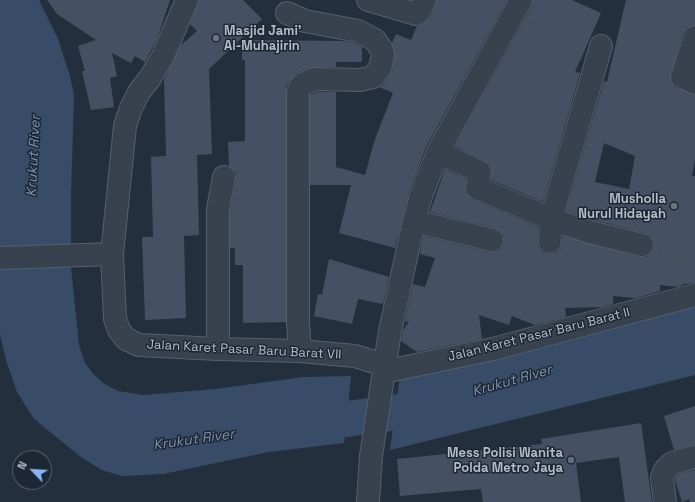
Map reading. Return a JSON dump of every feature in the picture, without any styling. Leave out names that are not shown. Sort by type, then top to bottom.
[{"type":"street","name":"Jalan Karet Pasar Baru Barat VII","points":[[187,0],[163,56],[150,78],[139,92],[131,108],[125,126],[112,254],[115,319],[119,330],[126,339],[139,345],[218,349],[300,350],[355,356],[383,371]]},
{"type":"street","points":[[368,0],[416,14],[420,12],[425,0]]},
{"type":"street","points":[[368,502],[371,456],[383,371],[414,221],[438,152],[521,0]]},
{"type":"street","points":[[287,13],[305,21],[358,30],[375,40],[382,50],[383,55],[380,68],[373,77],[360,80],[314,79],[301,85],[298,92],[298,322],[300,350]]},
{"type":"street","points":[[695,37],[682,77],[695,83]]},
{"type":"street","points":[[550,242],[551,219],[601,46]]},
{"type":"street","points":[[438,152],[480,172],[477,188],[551,219],[590,232],[642,245]]},
{"type":"street","points":[[218,349],[218,209],[224,176]]},
{"type":"street","points":[[414,221],[492,240]]},
{"type":"street","points":[[0,258],[112,254]]},
{"type":"street","name":"Jalan Karet Pasar Baru Barat II","points":[[383,371],[493,349],[695,295]]},
{"type":"street","points":[[665,502],[662,478],[665,470],[672,463],[695,457]]},
{"type":"path","points":[[642,245],[687,258],[695,255]]},
{"type":"water","points":[[0,0],[39,0],[58,39],[70,76],[74,95],[71,196],[71,268],[79,345],[85,363],[93,374],[103,383],[118,391],[143,395],[216,389],[303,377],[351,376],[344,443],[269,452],[163,474],[122,476],[102,470],[81,457],[34,419],[17,392],[6,360],[0,334]]},
{"type":"water","points":[[695,299],[695,375],[390,450],[400,376]]},
{"type":"building","points":[[47,0],[170,0],[157,39],[145,62],[135,56],[131,63],[112,53],[117,76],[110,78],[114,107],[91,110],[82,71],[85,71],[78,46],[96,40],[57,14]]},
{"type":"building","points":[[199,0],[243,0],[262,19],[209,69],[212,154],[197,155],[199,235],[184,236],[186,318],[145,320],[142,237],[153,237],[151,157],[166,156],[164,79],[181,45],[197,31],[190,24]]},
{"type":"building","points":[[437,0],[507,0],[426,147],[409,193],[395,248],[339,233],[351,185],[310,185],[310,95],[317,92],[336,92],[336,167],[365,175],[375,139],[393,93],[379,87],[383,85],[392,71],[395,53],[392,43],[396,34],[411,40],[417,26],[423,24],[430,18]]},
{"type":"building","points":[[533,0],[572,0],[601,13],[575,72],[580,73],[543,202],[491,180],[492,169],[489,164],[455,146],[532,6]]},
{"type":"building","points":[[626,0],[695,0],[695,25],[687,27],[683,33],[670,79],[676,88],[695,95],[695,159],[692,176],[695,176],[695,283],[684,284],[678,287],[660,285],[660,291],[636,298],[613,296],[613,304],[601,307],[565,308],[566,317],[535,325],[512,316],[509,325],[479,315],[482,339],[417,352],[401,341],[403,330],[409,322],[405,321],[413,284],[425,287],[435,258],[420,254],[423,236],[489,252],[495,252],[501,249],[504,243],[504,236],[495,228],[430,212],[445,169],[466,179],[465,192],[472,199],[538,227],[539,248],[544,253],[556,253],[561,248],[563,236],[639,257],[646,257],[651,253],[654,248],[654,242],[651,236],[645,233],[566,211],[604,81],[607,82]],"holes":[[[604,143],[635,156],[629,189],[595,182]]]},
{"type":"building","points":[[242,40],[344,41],[354,43],[362,47],[362,62],[336,62],[336,67],[309,68],[295,74],[286,87],[286,322],[243,323],[243,265],[235,265],[235,248],[230,248],[230,210],[236,172],[229,166],[228,142],[245,141],[245,60],[242,60]]},
{"type":"building","points":[[329,259],[389,277],[383,304],[358,299],[352,324],[314,316],[318,294],[322,295]]},
{"type":"building","points":[[695,406],[695,445],[674,450],[664,416]]},
{"type":"building","points":[[641,423],[652,502],[625,502],[619,457],[576,463],[581,502],[483,502],[481,489],[400,496],[397,459],[542,444],[541,439]]},
{"type":"building","points":[[695,470],[695,502],[690,502],[689,499],[682,502],[675,480],[676,477],[678,474]]},
{"type":"waterway","name":"Krukut River","points":[[297,426],[405,411],[443,400]]},
{"type":"place","name":"Masjid Jami' Al-Muhajirin","points":[[216,38]]},
{"type":"place","name":"Musholla Nurul Hidayah","points":[[674,206]]},
{"type":"place","name":"Mess Polisi Wanita Polda Metro Jaya","points":[[571,460]]}]
